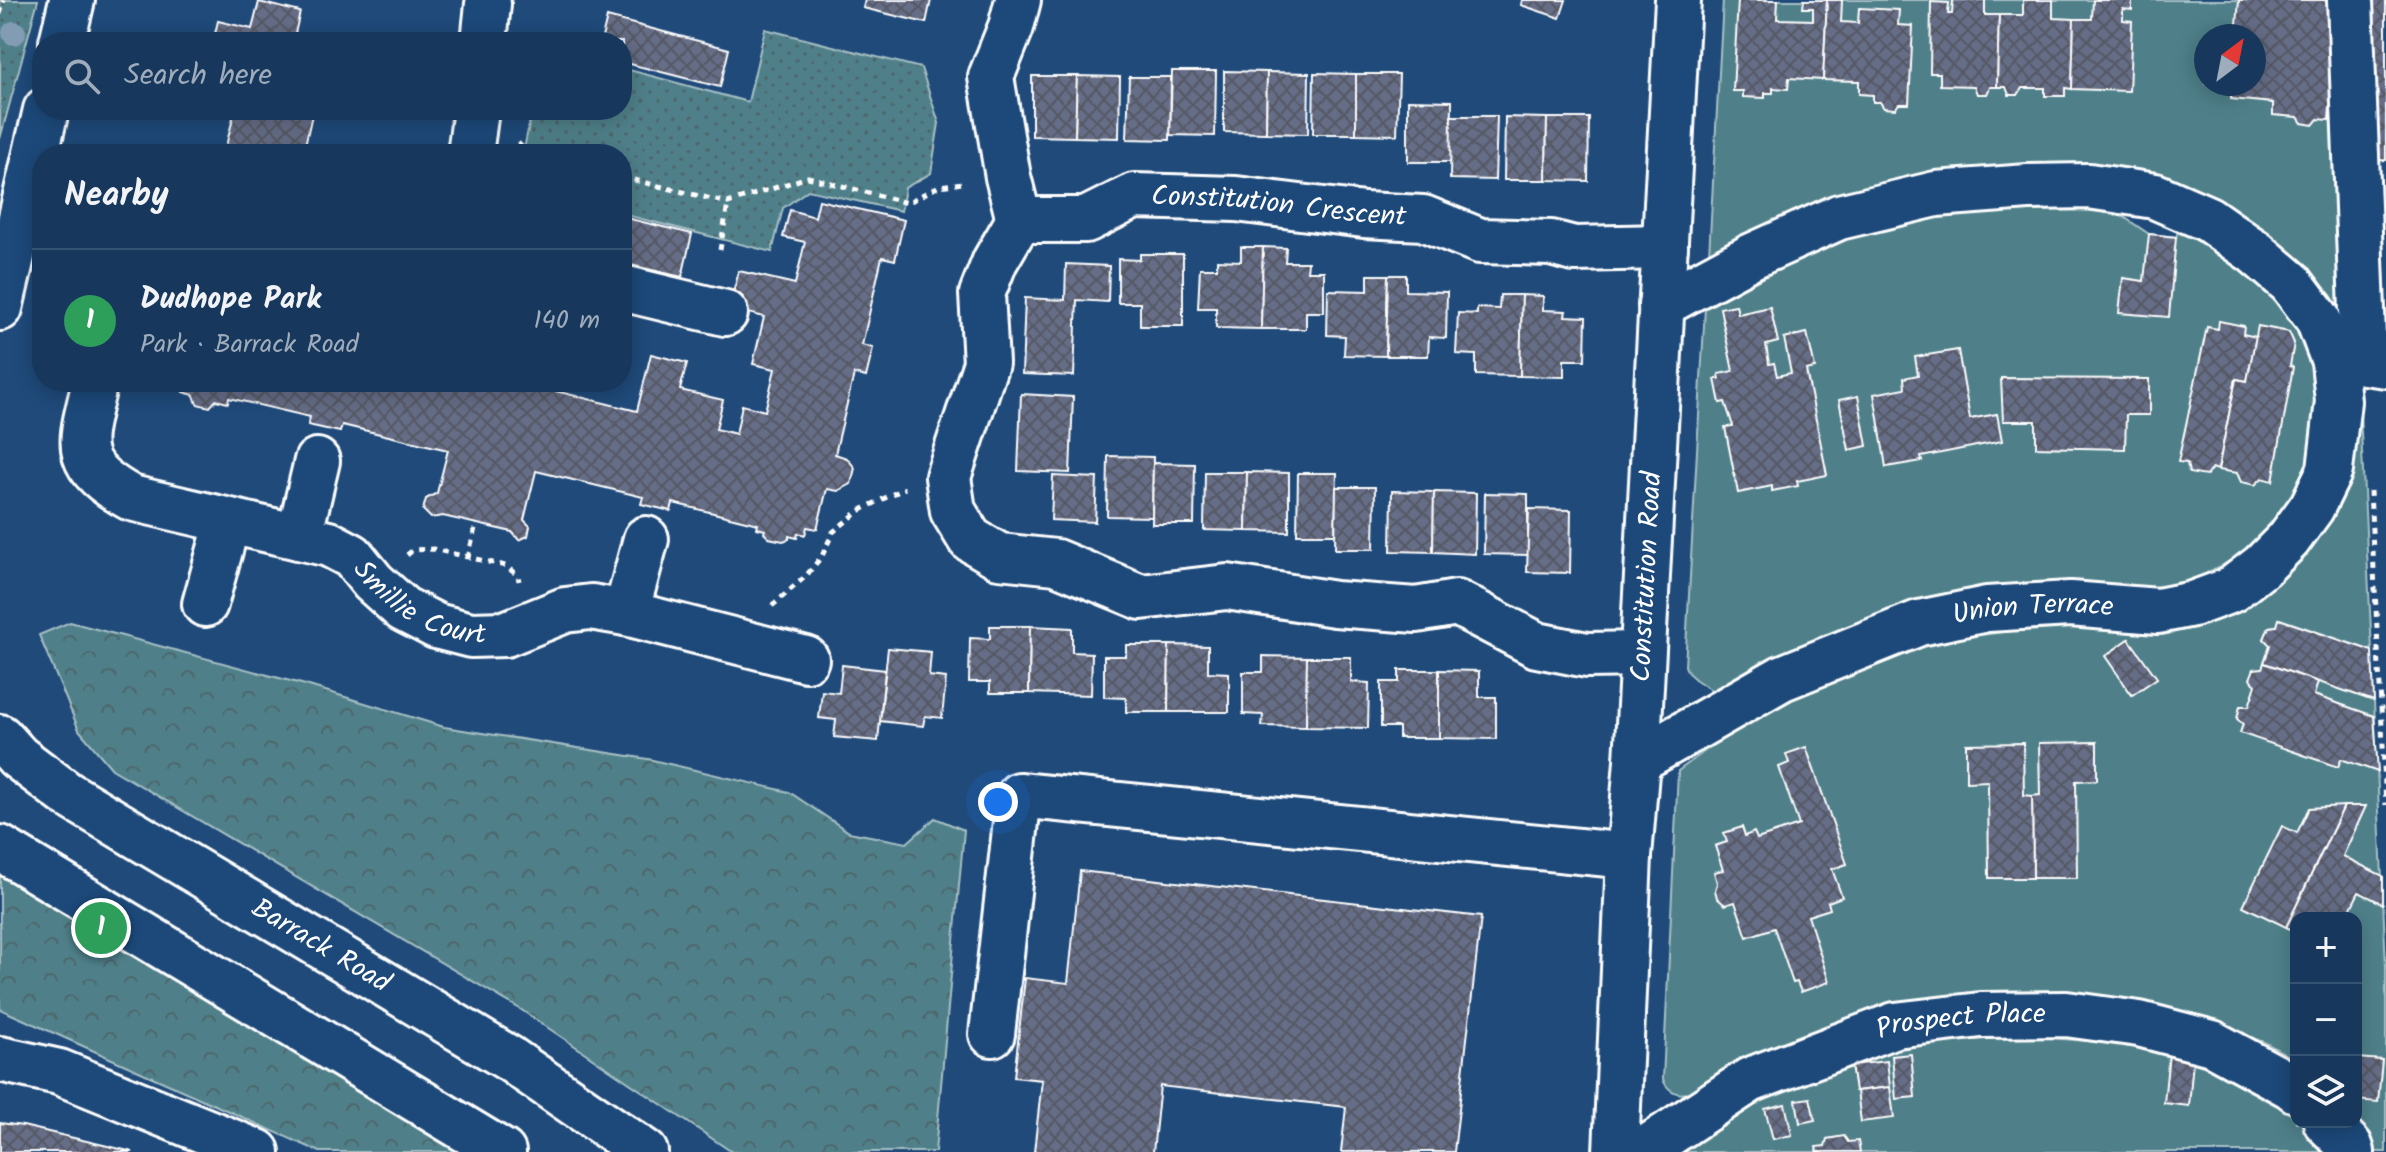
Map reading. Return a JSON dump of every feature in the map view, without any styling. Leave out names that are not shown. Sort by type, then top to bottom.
[{"type":"street","points":[[64,32],[72,0]]},
{"type":"street","points":[[1018,0],[991,77],[1008,177],[1019,220],[995,261],[982,294],[986,363],[948,477],[953,511],[970,539],[999,556],[1056,562],[1141,597],[1227,587],[1335,604],[1416,610],[1457,603],[1537,645],[1587,655],[1642,654]]},
{"type":"street","name":"Constitution Road","points":[[1616,1152],[1629,856],[1637,761],[1678,0]]},
{"type":"street","points":[[2350,0],[2375,364]]},
{"type":"street","points":[[39,144],[44,120]]},
{"type":"street","points":[[471,144],[475,120]]},
{"type":"street","points":[[0,308],[32,177]]},
{"type":"street","name":"Union Terrace","points":[[1637,761],[1782,678],[1919,623],[1987,609],[2070,604],[2158,611],[2193,604],[2231,590],[2262,566],[2288,540],[2312,507],[2330,470],[2338,401],[2334,361],[2318,319],[2291,283],[2255,252],[2208,219],[2155,196],[2089,186],[1936,194],[1839,217],[1752,256],[1661,305]]},
{"type":"street","name":"Constitution Crescent","points":[[1019,220],[1086,220],[1134,196],[1236,199],[1364,215],[1423,218],[1480,241],[1551,243],[1574,249],[1665,247]]},
{"type":"street","points":[[632,290],[725,313]]},
{"type":"street","name":"Smillie Court","points":[[93,392],[83,433],[84,459],[106,484],[131,498],[329,544],[352,556],[373,582],[403,609],[436,626],[471,635],[505,634],[565,610],[591,607],[806,659]]},
{"type":"street","points":[[299,537],[317,461]]},
{"type":"street","points":[[205,604],[228,521]]},
{"type":"street","points":[[626,613],[646,539]]},
{"type":"street","name":"Barrack Road","points":[[0,737],[18,757],[67,794],[510,1059],[645,1152]]},
{"type":"street","points":[[992,1034],[1019,795],[1629,856]]},
{"type":"street","points":[[0,848],[503,1152]]},
{"type":"street","name":"Prospect Place","points":[[1641,1152],[1750,1080],[1895,1025],[1981,1015],[2066,1014],[2139,1024],[2212,1043],[2290,1085]]},
{"type":"street","points":[[0,1059],[59,1072],[257,1152]]},
{"type":"street","points":[[2332,1128],[2352,1152]]},
{"type":"path","points":[[0,14],[4,0]]},
{"type":"path","points":[[632,179],[728,203],[808,177],[907,203],[939,186],[1008,177]]},
{"type":"path","points":[[720,250],[728,203]]},
{"type":"path","points":[[755,646],[773,604],[806,576],[822,556],[833,532],[859,511],[913,484],[948,477]]},
{"type":"path","points":[[2370,489],[2386,805]]},
{"type":"path","points":[[468,558],[476,524]]},
{"type":"path","points":[[433,549],[506,566]]},
{"type":"green space","points":[[0,0],[38,0],[0,139]]},
{"type":"green space","points":[[1723,0],[2345,0],[2359,392],[2356,353],[2342,315],[2331,295],[2296,256],[2245,217],[2210,198],[2072,166],[2012,165],[1954,171],[1843,195],[1748,233],[1709,255]]},
{"type":"green space","points":[[765,29],[921,68],[939,123],[931,173],[905,188],[901,211],[808,190],[783,208],[772,252],[632,217],[632,144],[525,144],[530,120],[632,120],[632,71],[748,102]]},
{"type":"green space","points":[[2078,210],[2118,213],[2149,234],[2176,237],[2178,232],[2198,241],[2254,277],[2270,292],[2296,327],[2314,373],[2316,419],[2300,480],[2267,530],[2244,551],[2190,580],[2159,588],[1893,611],[1831,634],[1723,690],[1713,691],[1696,680],[1685,666],[1705,307],[1798,258],[1899,224],[1968,213]]},
{"type":"green space","points":[[2359,392],[2372,651],[2280,619],[2277,626],[2269,627],[2264,639],[2270,645],[2264,662],[2374,701],[2386,967],[2386,1152],[2376,1152],[2362,1126],[2362,912],[2290,912],[2290,1057],[2266,1043],[2205,1020],[1876,1010],[1779,1045],[1695,1091],[1675,1093],[1669,1089],[1663,1079],[1678,771],[1732,731],[1785,699],[1888,654],[1937,641],[2025,629],[2069,627],[2163,635],[2222,617],[2356,436]]},
{"type":"green space","points":[[70,622],[309,686],[444,727],[648,759],[789,792],[849,832],[907,843],[935,818],[964,830],[935,1152],[732,1152],[520,1009],[112,769],[79,730],[39,635]]},
{"type":"green space","points":[[0,826],[463,1152],[320,1152],[0,1009]]},
{"type":"green space","points":[[1984,1039],[2067,1039],[2134,1047],[2196,1063],[2258,1091],[2290,1111],[2290,1128],[2305,1128],[2326,1152],[1682,1152],[1780,1092],[1843,1065],[1887,1052]]},
{"type":"building","points":[[865,0],[931,0],[926,23],[863,8]]},
{"type":"building","points":[[1522,0],[1566,0],[1560,18],[1521,5]]},
{"type":"building","points":[[1738,0],[1778,0],[1777,19],[1813,20],[1813,8],[1803,8],[1804,0],[1827,0],[1823,80],[1789,78],[1788,89],[1773,88],[1773,93],[1765,93],[1765,98],[1743,97],[1743,91],[1733,91]]},
{"type":"building","points":[[1827,0],[1842,0],[1841,22],[1858,23],[1859,8],[1899,10],[1898,25],[1913,26],[1909,104],[1899,104],[1895,109],[1884,108],[1880,102],[1873,102],[1873,95],[1859,94],[1859,81],[1823,80]]},
{"type":"building","points":[[1953,0],[1985,0],[1985,15],[1999,15],[1997,87],[1990,87],[1987,94],[1977,94],[1974,86],[1940,85],[1940,73],[1930,73],[1931,2],[1949,3],[1948,14],[1952,14]]},
{"type":"building","points":[[2023,0],[2053,0],[2053,18],[2074,19],[2072,89],[2065,88],[2065,96],[2045,96],[2045,88],[2022,88],[2018,95],[2009,95],[2006,87],[1997,87],[1999,15],[2023,15]]},
{"type":"building","points":[[2093,0],[2132,0],[2132,10],[2123,9],[2123,20],[2132,21],[2129,91],[2072,89],[2074,19],[2092,19]]},
{"type":"building","points":[[2239,0],[2338,0],[2329,120],[2318,119],[2313,125],[2302,123],[2298,117],[2273,115],[2273,103],[2231,99],[2231,96],[2266,96],[2266,24],[2237,24]]},
{"type":"building","points":[[2357,0],[2386,0],[2386,160],[2365,161]]},
{"type":"building","points":[[259,2],[300,12],[295,32],[215,32],[218,21],[252,29]]},
{"type":"building","points":[[607,17],[729,49],[720,87],[632,65],[632,32],[603,32]]},
{"type":"building","points":[[1172,71],[1216,71],[1215,136],[1170,135]]},
{"type":"building","points":[[1224,71],[1267,72],[1266,133],[1224,132]]},
{"type":"building","points":[[1267,72],[1309,73],[1308,134],[1266,133]]},
{"type":"building","points":[[1314,73],[1356,74],[1356,134],[1313,134]]},
{"type":"building","points":[[1356,74],[1399,74],[1397,135],[1356,134]]},
{"type":"building","points":[[1032,76],[1077,76],[1075,137],[1032,136]]},
{"type":"building","points":[[1077,76],[1120,77],[1119,138],[1075,137]]},
{"type":"building","points":[[1129,77],[1171,77],[1170,140],[1127,139]]},
{"type":"building","points":[[1408,100],[1452,101],[1451,162],[1408,162]]},
{"type":"building","points":[[1451,116],[1497,116],[1495,180],[1450,179]]},
{"type":"building","points":[[1505,117],[1547,118],[1546,180],[1504,180]]},
{"type":"building","points":[[1547,118],[1589,118],[1588,181],[1546,180]]},
{"type":"building","points":[[232,120],[311,120],[305,144],[226,144]]},
{"type":"building","points":[[819,200],[904,220],[895,260],[882,257],[862,345],[873,348],[866,377],[854,374],[835,454],[847,458],[855,468],[851,484],[838,491],[827,489],[817,529],[807,527],[805,535],[798,533],[797,538],[789,536],[783,541],[769,538],[765,530],[757,528],[758,524],[673,503],[671,511],[641,504],[643,497],[536,471],[524,520],[530,526],[528,536],[519,540],[512,532],[443,516],[431,518],[423,510],[426,499],[437,493],[448,450],[342,425],[340,432],[308,425],[310,417],[229,398],[228,403],[216,400],[210,407],[197,404],[194,395],[183,392],[560,392],[637,411],[651,354],[687,363],[680,390],[723,400],[716,429],[736,434],[742,405],[765,411],[775,369],[753,364],[764,317],[729,308],[739,271],[795,284],[805,242],[783,237],[790,210],[815,217]]},
{"type":"building","points":[[632,219],[692,234],[682,277],[632,265]]},
{"type":"building","points":[[2149,234],[2176,237],[2169,317],[2119,313],[2123,278],[2144,281]]},
{"type":"building","points":[[1241,247],[1263,247],[1261,329],[1216,328],[1216,308],[1198,308],[1200,268],[1217,268],[1217,260],[1241,261]]},
{"type":"building","points":[[1263,247],[1286,248],[1285,262],[1308,262],[1307,271],[1324,271],[1324,312],[1306,312],[1306,329],[1261,329]]},
{"type":"building","points":[[1140,254],[1183,254],[1183,326],[1140,326],[1140,303],[1118,303],[1118,259],[1140,260]]},
{"type":"building","points":[[1066,264],[1109,266],[1108,302],[1077,300],[1074,376],[1022,374],[1025,298],[1065,300]]},
{"type":"building","points":[[1368,275],[1388,275],[1386,356],[1344,355],[1345,336],[1327,335],[1328,290],[1368,291]]},
{"type":"building","points":[[1388,275],[1406,275],[1406,291],[1447,292],[1446,338],[1429,337],[1428,356],[1386,356]]},
{"type":"building","points":[[1500,295],[1522,295],[1520,376],[1476,375],[1476,355],[1456,354],[1458,313],[1477,314],[1477,308],[1499,309]]},
{"type":"building","points":[[1522,295],[1543,296],[1543,310],[1566,311],[1565,316],[1586,317],[1585,360],[1564,360],[1564,377],[1520,376]]},
{"type":"building","points":[[1736,305],[1738,314],[1770,307],[1778,342],[1766,345],[1769,364],[1774,363],[1777,376],[1791,373],[1784,338],[1807,333],[1815,368],[1806,370],[1827,475],[1797,481],[1798,486],[1772,491],[1772,486],[1738,493],[1725,427],[1733,426],[1725,402],[1720,403],[1715,379],[1720,379],[1719,374],[1733,371],[1720,308]]},
{"type":"building","points":[[2219,321],[2244,326],[2243,334],[2256,337],[2247,381],[2236,379],[2218,470],[2212,468],[2206,476],[2189,473],[2187,463],[2178,462],[2207,327],[2218,329]]},
{"type":"building","points":[[2258,326],[2289,332],[2294,343],[2290,366],[2293,367],[2273,481],[2262,478],[2255,485],[2241,482],[2237,473],[2218,470],[2236,379],[2247,381]]},
{"type":"building","points":[[1958,350],[1970,419],[1997,414],[2002,441],[1886,467],[1874,394],[1905,388],[1904,378],[1918,375],[1915,357]]},
{"type":"building","points":[[2001,378],[2149,379],[2149,415],[2126,415],[2125,449],[2036,447],[2036,421],[2003,421]]},
{"type":"building","points":[[1021,394],[1073,397],[1070,473],[1018,471]]},
{"type":"building","points":[[1858,396],[1867,446],[1849,450],[1839,400]]},
{"type":"building","points":[[1108,456],[1153,457],[1152,517],[1107,516]]},
{"type":"building","points":[[1153,463],[1195,464],[1194,524],[1152,524]]},
{"type":"building","points":[[1205,472],[1247,472],[1246,531],[1204,530]]},
{"type":"building","points":[[1247,472],[1289,473],[1289,532],[1246,531]]},
{"type":"building","points":[[1298,473],[1337,473],[1335,534],[1297,534]]},
{"type":"building","points":[[1053,476],[1097,478],[1095,522],[1051,520]]},
{"type":"building","points":[[1336,487],[1375,487],[1374,549],[1335,549]]},
{"type":"building","points":[[1392,491],[1434,492],[1433,552],[1391,551]]},
{"type":"building","points":[[1434,492],[1476,493],[1475,554],[1433,552]]},
{"type":"building","points":[[1485,493],[1528,494],[1528,555],[1484,554]]},
{"type":"building","points":[[1529,509],[1571,510],[1570,573],[1527,572]]},
{"type":"building","points":[[2279,619],[2372,651],[2374,701],[2264,663],[2270,645],[2264,639],[2269,627],[2277,626]]},
{"type":"building","points":[[990,626],[1030,626],[1029,693],[990,693],[990,682],[969,682],[970,638],[990,639]]},
{"type":"building","points":[[1030,626],[1072,628],[1072,652],[1092,653],[1091,695],[1029,693]]},
{"type":"building","points":[[2129,639],[2157,678],[2132,695],[2105,656]]},
{"type":"building","points":[[1126,645],[1169,645],[1168,712],[1126,712],[1126,698],[1104,697],[1104,656],[1126,656]]},
{"type":"building","points":[[1169,645],[1208,646],[1208,672],[1229,673],[1229,712],[1168,712]]},
{"type":"building","points":[[888,648],[931,652],[929,676],[946,678],[942,718],[925,716],[923,726],[880,721]]},
{"type":"building","points":[[1263,656],[1307,657],[1306,727],[1262,726],[1263,715],[1243,714],[1243,672],[1263,672]]},
{"type":"building","points":[[1307,657],[1351,657],[1351,682],[1369,683],[1368,728],[1306,727]]},
{"type":"building","points":[[2264,663],[2318,682],[2314,695],[2374,716],[2378,772],[2341,759],[2338,767],[2240,733],[2243,724],[2237,719],[2240,706],[2249,706],[2256,685],[2250,679],[2254,669],[2262,668]]},
{"type":"building","points":[[842,665],[885,670],[878,741],[834,737],[836,720],[819,718],[822,691],[839,693]]},
{"type":"building","points":[[1399,670],[1439,670],[1439,738],[1399,738],[1399,727],[1381,727],[1381,682],[1399,682]]},
{"type":"building","points":[[1439,670],[1479,671],[1479,697],[1496,697],[1496,739],[1439,738]]},
{"type":"building","points":[[2097,742],[2097,780],[2076,781],[2077,878],[2033,878],[2032,796],[2040,795],[2039,743]]},
{"type":"building","points":[[2023,743],[2024,795],[2032,796],[2033,878],[1989,878],[1988,781],[1966,782],[1966,744]]},
{"type":"building","points":[[1806,747],[1847,864],[1832,869],[1842,897],[1828,902],[1830,909],[1808,916],[1829,982],[1801,992],[1797,982],[1793,983],[1774,928],[1747,937],[1735,902],[1725,905],[1717,898],[1714,872],[1723,870],[1715,846],[1727,842],[1724,833],[1742,827],[1745,836],[1754,832],[1757,839],[1799,825],[1779,767],[1789,763],[1786,754]]},
{"type":"building","points":[[2344,806],[2366,806],[2343,856],[2383,876],[2383,904],[2359,892],[2349,912],[2293,912]]},
{"type":"building","points":[[2344,806],[2293,912],[2290,912],[2286,927],[2243,906],[2282,826],[2297,833],[2309,808]]},
{"type":"building","points":[[1080,871],[1481,917],[1454,1152],[1341,1152],[1346,1107],[1160,1086],[1153,1152],[1034,1152],[1042,1080],[1014,1077],[1025,978],[1068,983]]},
{"type":"building","points":[[2169,1053],[2193,1060],[2189,1106],[2164,1103]]},
{"type":"building","points":[[1911,1054],[1915,1097],[1896,1099],[1892,1056]]},
{"type":"building","points":[[2362,1058],[2382,1060],[2378,1102],[2362,1101]]},
{"type":"building","points":[[1887,1061],[1890,1087],[1855,1091],[1851,1065]]},
{"type":"building","points":[[1890,1087],[1894,1118],[1861,1122],[1857,1091]]},
{"type":"building","points":[[1810,1098],[1815,1120],[1800,1123],[1796,1100]]},
{"type":"building","points":[[1785,1104],[1792,1135],[1773,1139],[1765,1109]]},
{"type":"building","points":[[0,1123],[23,1126],[133,1152],[0,1152]]},
{"type":"building","points":[[1844,1136],[1848,1142],[1858,1141],[1860,1152],[1817,1152],[1816,1147],[1825,1146],[1827,1139]]},
{"type":"place","name":"Dudhope Park","points":[[101,928]]}]
